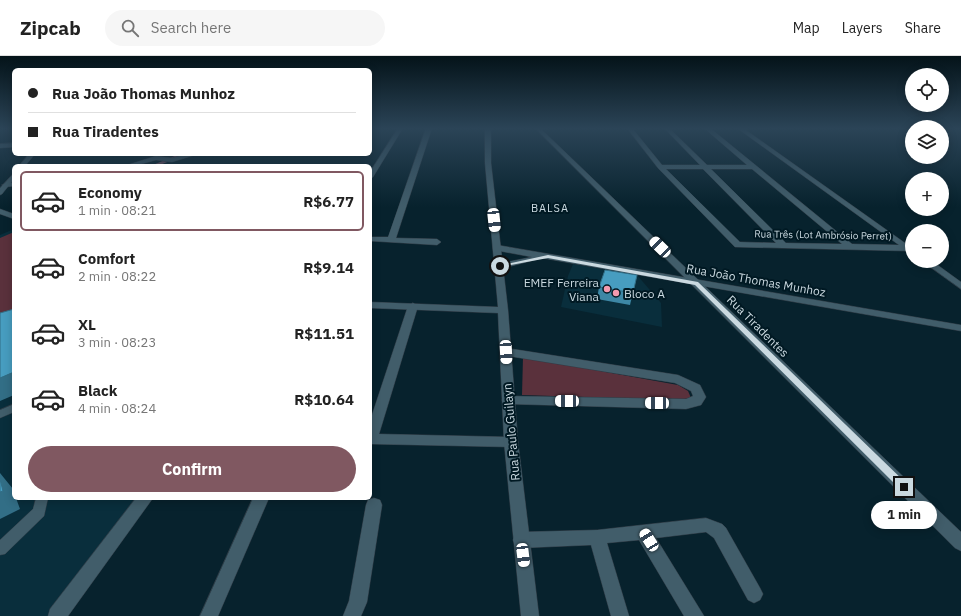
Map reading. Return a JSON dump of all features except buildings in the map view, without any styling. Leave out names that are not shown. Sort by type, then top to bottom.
[{"type":"street","points":[[372,174],[384,154]]},
{"type":"street","points":[[391,240],[420,154]]},
{"type":"street","name":"Rua Paulo Guilayn","points":[[488,154],[500,266],[511,442],[530,616]]},
{"type":"street","name":"Rua Tiradentes","points":[[564,154],[961,543]]},
{"type":"street","points":[[649,154],[660,167],[753,167]]},
{"type":"street","points":[[692,154],[783,246]]},
{"type":"street","points":[[737,154],[850,247]]},
{"type":"street","points":[[777,154],[905,245]]},
{"type":"street","points":[[24,164],[30,156]]},
{"type":"street","points":[[134,164],[159,157],[172,160],[187,156]]},
{"type":"street","name":"Rua Três (Lot Ambrósio Perret)","points":[[660,167],[738,245],[905,249]]},
{"type":"street","points":[[0,193],[3,186],[12,177]]},
{"type":"street","points":[[0,211],[12,216]]},
{"type":"street","points":[[372,239],[437,242]]},
{"type":"street","name":"Rua João Thomas Munhoz","points":[[497,248],[548,256],[696,284],[961,328]]},
{"type":"street","name":"Rua João Thomas Munhoz","points":[[500,266],[548,256]]},
{"type":"street","points":[[936,268],[961,286]]},
{"type":"street","points":[[372,305],[503,310]]},
{"type":"street","points":[[372,433],[413,306]]},
{"type":"street","points":[[506,352],[678,379],[696,388],[700,398],[696,402],[686,404],[508,400]]},
{"type":"street","points":[[372,439],[511,442]]},
{"type":"street","points":[[57,616],[144,500]]},
{"type":"street","points":[[209,616],[260,500]]},
{"type":"street","points":[[352,616],[358,602],[374,505]]},
{"type":"street","points":[[521,540],[597,537],[706,525],[720,533],[754,594]]},
{"type":"street","points":[[643,532],[695,616]]},
{"type":"street","points":[[597,537],[620,616]]},
{"type":"lane","points":[[0,414],[12,409]]},
{"type":"lane","points":[[0,549],[39,512],[42,500]]},
{"type":"shaded area","points":[[12,230],[12,500],[137,500],[56,616],[0,616],[0,235]]},
{"type":"shaded area","points":[[12,233],[12,313],[0,317],[0,238]]},
{"type":"shaded area","name":"EMEF Ferreira Viana","points":[[573,264],[637,275],[661,303],[662,327],[561,307],[568,276]]},
{"type":"shaded area","points":[[523,357],[678,385],[688,391],[691,398],[678,400],[522,395]]},
{"type":"waterway","points":[[159,164],[178,156]]},
{"type":"place","name":"EMEF Ferreira Viana","points":[[607,289]]},
{"type":"place","name":"Bloco A","points":[[616,293]]},
{"type":"district","name":"BALSA","points":[[550,208]]},
{"type":"route","points":[[500,266],[548,256],[696,284],[904,487]]}]
